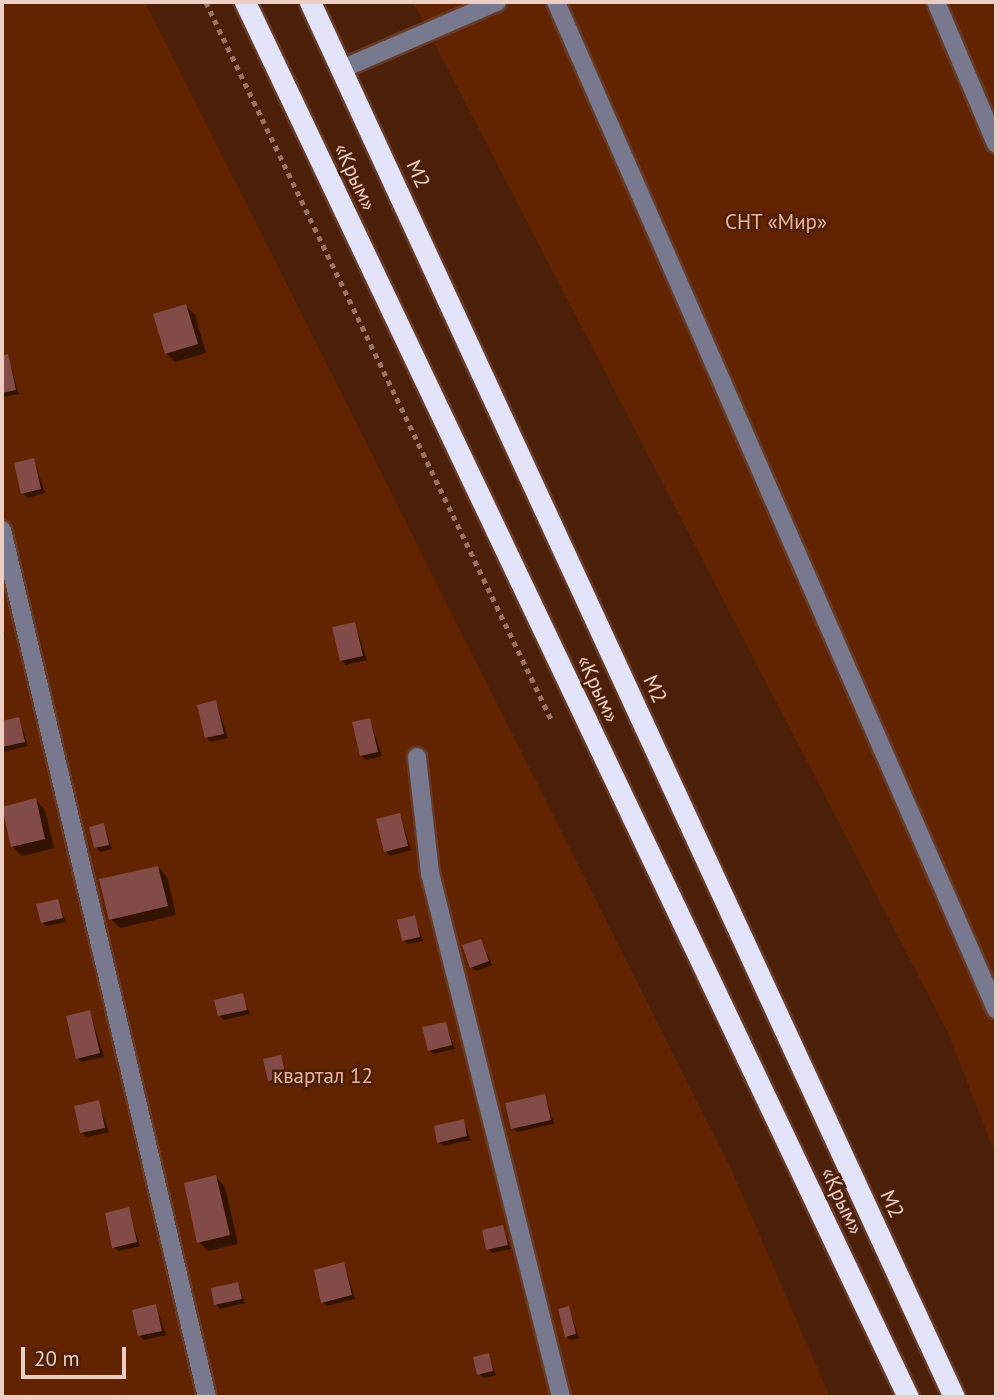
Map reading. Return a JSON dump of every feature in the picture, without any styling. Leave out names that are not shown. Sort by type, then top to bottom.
[{"type":"highway","name":"«Крым»","points":[[245,2],[908,1397]]},
{"type":"highway","name":"М2","points":[[310,2],[954,1397]]},
{"type":"street","points":[[342,69],[497,2]]},
{"type":"street","points":[[556,2],[996,1009]]},
{"type":"street","points":[[936,2],[996,144]]},
{"type":"street","points":[[2,530],[207,1397]]},
{"type":"street","points":[[417,757],[430,873],[561,1397]]},
{"type":"green space","name":"квартал 12","points":[[2,2],[145,2],[732,1171],[830,1397],[2,1397]]},
{"type":"green space","name":"СНТ «Мир»","points":[[413,2],[996,2],[996,1156],[948,1033]]},
{"type":"building","points":[[186,304],[198,344],[165,354],[153,314]]},
{"type":"building","points":[[8,354],[16,390],[2,393],[2,356]]},
{"type":"building","points":[[34,458],[41,489],[21,494],[14,463]]},
{"type":"building","points":[[355,622],[363,656],[340,661],[332,627]]},
{"type":"building","points":[[216,700],[224,734],[205,738],[197,705]]},
{"type":"building","points":[[19,717],[25,742],[2,747],[2,721]]},
{"type":"building","points":[[370,718],[378,752],[360,756],[352,722]]},
{"type":"building","points":[[36,798],[45,839],[11,847],[2,807]]},
{"type":"building","points":[[400,813],[408,846],[384,852],[376,819]]},
{"type":"building","points":[[104,823],[109,845],[94,848],[89,827]]},
{"type":"building","points":[[158,866],[168,906],[109,920],[99,879]]},
{"type":"building","points":[[58,899],[63,918],[41,923],[36,904]]},
{"type":"building","points":[[415,915],[420,937],[402,941],[397,920]]},
{"type":"building","points":[[481,939],[489,961],[470,968],[462,945]]},
{"type":"building","points":[[243,993],[247,1010],[218,1016],[214,1000]]},
{"type":"building","points":[[90,1010],[100,1053],[76,1059],[66,1016]]},
{"type":"building","points":[[446,1022],[452,1045],[428,1051],[422,1027]]},
{"type":"building","points":[[281,1055],[286,1077],[268,1081],[263,1059]]},
{"type":"building","points":[[545,1094],[551,1120],[511,1129],[505,1103]]},
{"type":"building","points":[[99,1100],[105,1128],[80,1133],[74,1106]]},
{"type":"building","points":[[464,1119],[467,1136],[437,1143],[434,1126]]},
{"type":"building","points":[[216,1175],[230,1235],[197,1243],[184,1183]]},
{"type":"building","points":[[129,1207],[137,1242],[112,1248],[105,1213]]},
{"type":"building","points":[[503,1225],[508,1245],[486,1250],[482,1230]]},
{"type":"building","points":[[344,1262],[352,1295],[321,1303],[314,1270]]},
{"type":"building","points":[[238,1282],[242,1299],[214,1305],[211,1288]]},
{"type":"building","points":[[156,1304],[162,1331],[138,1336],[132,1310]]},
{"type":"building","points":[[569,1306],[576,1334],[565,1337],[558,1309]]},
{"type":"building","points":[[489,1353],[493,1371],[477,1375],[473,1357]]}]
